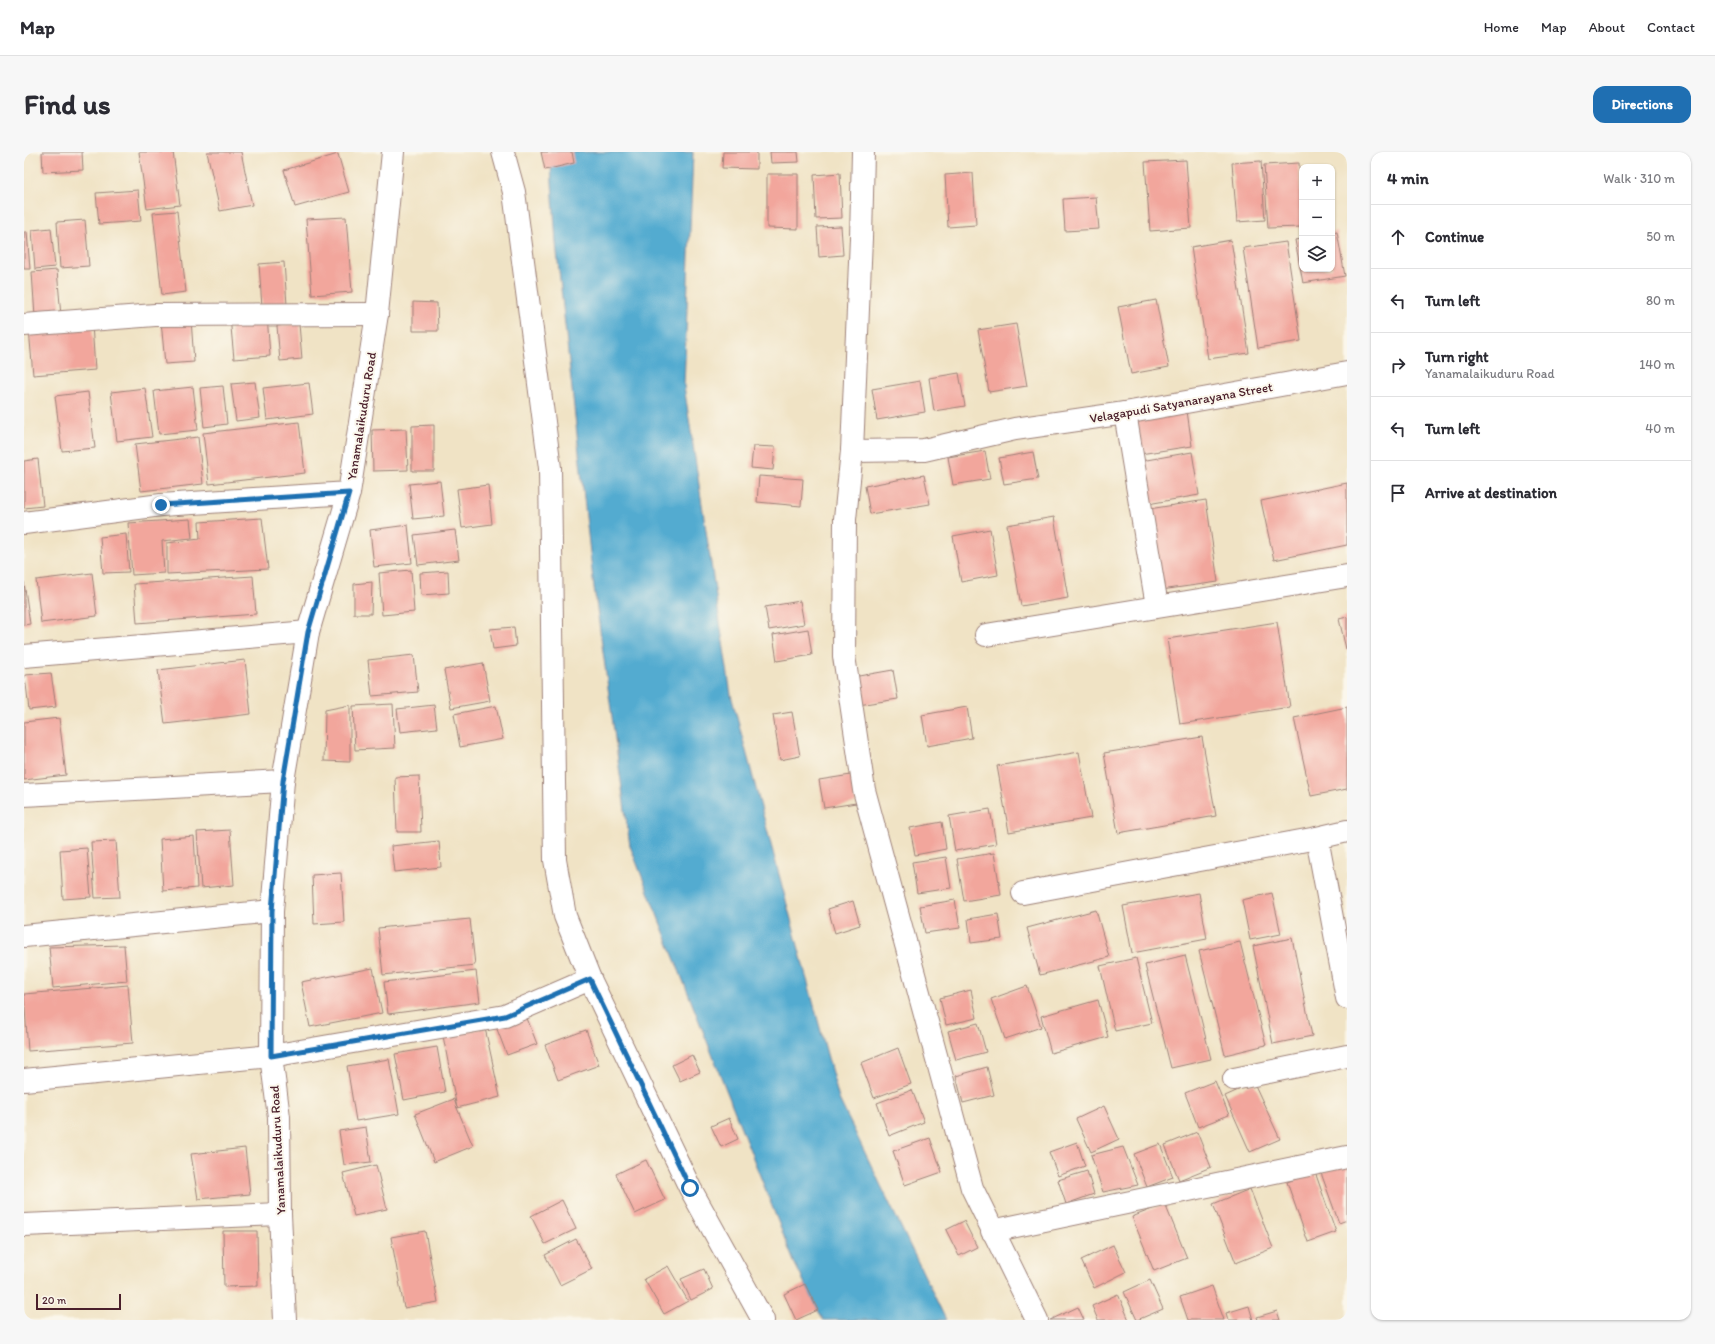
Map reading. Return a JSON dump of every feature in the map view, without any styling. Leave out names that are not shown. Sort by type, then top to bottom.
[{"type":"street","name":"Yanamalaikuduru Road","points":[[285,1320],[280,1214],[278,1117],[271,1056],[272,911],[283,781],[308,632],[349,493],[377,314],[393,152]]},
{"type":"street","points":[[503,152],[514,192],[550,468],[555,860],[565,916],[590,979],[690,1188],[763,1320]]},
{"type":"street","points":[[863,152],[852,451],[845,519],[844,656],[864,790],[972,1188],[1037,1320]]},
{"type":"street","points":[[24,325],[155,315],[377,314]]},
{"type":"street","name":"Velagapudi Satyanarayana Street","points":[[852,451],[924,450],[1015,429],[1124,413],[1347,373]]},
{"type":"street","points":[[1124,413],[1157,606]]},
{"type":"street","points":[[24,523],[161,505],[349,493]]},
{"type":"street","points":[[986,635],[1347,576]]},
{"type":"street","points":[[24,656],[308,632]]},
{"type":"street","points":[[24,795],[283,781]]},
{"type":"street","points":[[1023,893],[1317,838],[1347,831]]},
{"type":"street","points":[[1317,838],[1347,998]]},
{"type":"street","points":[[24,936],[272,911]]},
{"type":"street","points":[[24,1080],[271,1056],[505,1016],[590,979]]},
{"type":"street","points":[[1234,1079],[1347,1056]]},
{"type":"street","points":[[992,1231],[1347,1157]]},
{"type":"street","points":[[24,1225],[280,1214]]},
{"type":"water","points":[[550,152],[693,152],[684,386],[731,695],[839,1099],[946,1320],[823,1320],[794,1262],[630,846],[593,580],[556,243]]},
{"type":"building","points":[[42,152],[82,152],[83,170],[43,172]]},
{"type":"building","points":[[139,152],[173,152],[180,205],[147,209]]},
{"type":"building","points":[[207,152],[241,152],[252,205],[220,211]]},
{"type":"building","points":[[541,152],[572,152],[574,163],[545,170]]},
{"type":"building","points":[[723,152],[757,152],[757,169],[722,168]]},
{"type":"building","points":[[770,152],[798,152],[799,162],[771,163]]},
{"type":"building","points":[[338,154],[349,192],[295,207],[284,170]]},
{"type":"building","points":[[1186,160],[1191,228],[1150,231],[1145,162]]},
{"type":"building","points":[[1261,161],[1265,220],[1237,222],[1232,163]]},
{"type":"building","points":[[1299,163],[1299,227],[1268,228],[1264,165]]},
{"type":"building","points":[[840,173],[842,218],[816,219],[814,175]]},
{"type":"building","points":[[973,173],[976,225],[948,227],[945,175]]},
{"type":"building","points":[[767,174],[798,174],[798,229],[767,228]]},
{"type":"building","points":[[138,190],[141,221],[99,224],[96,193]]},
{"type":"building","points":[[1096,197],[1099,229],[1065,231],[1063,199]]},
{"type":"building","points":[[177,211],[186,292],[162,295],[153,213]]},
{"type":"building","points":[[346,217],[352,292],[312,295],[306,219]]},
{"type":"building","points":[[85,220],[89,266],[60,268],[57,222]]},
{"type":"building","points":[[841,226],[843,255],[819,257],[817,227]]},
{"type":"building","points":[[51,228],[55,267],[35,269],[32,230]]},
{"type":"building","points":[[24,232],[27,232],[30,269],[24,269]]},
{"type":"building","points":[[1335,232],[1337,232],[1345,276],[1303,283],[1301,272],[1335,272]]},
{"type":"building","points":[[1299,239],[1299,262],[1295,240]]},
{"type":"building","points":[[1231,240],[1249,353],[1208,359],[1191,247]]},
{"type":"building","points":[[1286,242],[1301,341],[1258,348],[1243,248]]},
{"type":"building","points":[[284,262],[287,305],[262,307],[259,264]]},
{"type":"building","points":[[57,270],[61,316],[35,317],[32,272]]},
{"type":"building","points":[[1156,300],[1169,367],[1131,374],[1118,307]]},
{"type":"building","points":[[413,302],[437,303],[438,331],[413,331]]},
{"type":"building","points":[[267,315],[270,356],[234,359],[230,317]]},
{"type":"building","points":[[191,319],[194,362],[165,364],[161,321]]},
{"type":"building","points":[[92,324],[95,370],[33,375],[29,329]]},
{"type":"building","points":[[299,324],[302,359],[280,361],[277,326]]},
{"type":"building","points":[[1016,324],[1027,386],[989,392],[978,330]]},
{"type":"building","points":[[959,373],[965,406],[934,411],[929,378]]},
{"type":"building","points":[[920,381],[925,412],[877,420],[872,389]]},
{"type":"building","points":[[255,382],[260,418],[236,421],[231,384]]},
{"type":"building","points":[[309,383],[313,414],[267,420],[263,388]]},
{"type":"building","points":[[223,386],[227,424],[204,427],[200,388]]},
{"type":"building","points":[[193,387],[198,430],[159,434],[154,391]]},
{"type":"building","points":[[145,388],[152,437],[117,441],[111,392]]},
{"type":"building","points":[[88,392],[95,448],[62,451],[55,396]]},
{"type":"building","points":[[1186,404],[1192,446],[1140,454],[1133,412]]},
{"type":"building","points":[[299,422],[305,473],[209,484],[203,433]]},
{"type":"building","points":[[434,425],[434,471],[412,471],[412,426]]},
{"type":"building","points":[[406,429],[408,470],[373,471],[372,430]]},
{"type":"building","points":[[198,437],[203,484],[141,491],[135,444]]},
{"type":"building","points":[[753,446],[775,447],[773,470],[751,468]]},
{"type":"building","points":[[985,451],[990,479],[953,485],[948,457]]},
{"type":"building","points":[[1033,452],[1038,479],[1004,484],[999,458]]},
{"type":"building","points":[[1192,452],[1199,495],[1148,504],[1141,461]]},
{"type":"building","points":[[38,459],[43,506],[24,508],[24,461]]},
{"type":"building","points":[[924,475],[930,504],[870,514],[865,486]]},
{"type":"building","points":[[759,476],[803,479],[801,506],[757,502]]},
{"type":"building","points":[[440,481],[444,516],[413,519],[409,484]]},
{"type":"building","points":[[1347,483],[1347,545],[1274,560],[1261,501]]},
{"type":"building","points":[[488,485],[492,524],[462,528],[457,489]]},
{"type":"building","points":[[1206,500],[1218,582],[1161,590],[1149,509]]},
{"type":"building","points":[[1054,517],[1068,598],[1021,606],[1007,525]]},
{"type":"building","points":[[262,518],[268,569],[167,574],[167,543],[200,539],[199,522]]},
{"type":"building","points":[[190,519],[192,538],[162,541],[164,573],[132,575],[128,523]]},
{"type":"building","points":[[408,525],[412,563],[374,567],[370,530]]},
{"type":"building","points":[[990,529],[998,575],[961,582],[953,536]]},
{"type":"building","points":[[455,530],[459,560],[418,565],[414,535]]},
{"type":"building","points":[[126,534],[129,572],[103,573],[100,537]]},
{"type":"building","points":[[411,570],[414,612],[382,615],[379,573]]},
{"type":"building","points":[[448,571],[449,593],[421,595],[420,573]]},
{"type":"building","points":[[92,573],[97,616],[41,623],[36,580]]},
{"type":"building","points":[[253,576],[256,614],[137,623],[134,584]]},
{"type":"building","points":[[24,582],[30,624],[24,625]]},
{"type":"building","points":[[372,582],[371,614],[354,614],[354,584]]},
{"type":"building","points":[[800,601],[804,624],[769,630],[765,607]]},
{"type":"building","points":[[1347,617],[1347,649],[1346,649],[1339,619]]},
{"type":"building","points":[[1277,622],[1290,707],[1180,724],[1167,639]]},
{"type":"building","points":[[514,627],[516,646],[493,649],[490,629]]},
{"type":"building","points":[[808,629],[812,655],[777,661],[773,635]]},
{"type":"building","points":[[414,655],[418,692],[372,696],[368,660]]},
{"type":"building","points":[[245,660],[251,714],[165,724],[158,670]]},
{"type":"building","points":[[483,663],[490,701],[451,708],[444,670]]},
{"type":"building","points":[[893,670],[898,699],[858,705],[853,677]]},
{"type":"building","points":[[51,673],[56,707],[29,710],[25,675]]},
{"type":"building","points":[[393,704],[395,748],[355,750],[353,706]]},
{"type":"building","points":[[350,705],[350,762],[324,761],[325,710]]},
{"type":"building","points":[[434,705],[437,728],[400,732],[397,709]]},
{"type":"building","points":[[496,706],[503,739],[460,747],[454,714]]},
{"type":"building","points":[[967,707],[972,738],[927,746],[922,715]]},
{"type":"building","points":[[1347,707],[1347,789],[1311,796],[1294,718]]},
{"type":"building","points":[[792,712],[800,756],[780,760],[773,715]]},
{"type":"building","points":[[59,718],[66,775],[24,780],[24,722]]},
{"type":"building","points":[[1202,737],[1216,816],[1118,833],[1104,753]]},
{"type":"building","points":[[1079,752],[1091,818],[1009,832],[997,766]]},
{"type":"building","points":[[851,775],[856,803],[824,808],[819,780]]},
{"type":"building","points":[[419,776],[421,832],[397,832],[395,777]]},
{"type":"building","points":[[990,809],[996,844],[955,851],[949,816]]},
{"type":"building","points":[[942,822],[946,849],[915,855],[910,828]]},
{"type":"building","points":[[230,830],[234,885],[201,888],[197,832]]},
{"type":"building","points":[[194,836],[197,888],[163,891],[160,839]]},
{"type":"building","points":[[116,841],[120,897],[95,898],[91,842]]},
{"type":"building","points":[[439,841],[441,867],[394,872],[391,846]]},
{"type":"building","points":[[87,848],[91,897],[63,899],[60,850]]},
{"type":"building","points":[[994,853],[1001,895],[964,901],[957,859]]},
{"type":"building","points":[[946,857],[951,888],[917,893],[912,862]]},
{"type":"building","points":[[341,873],[344,922],[314,924],[312,875]]},
{"type":"building","points":[[1199,893],[1207,939],[1132,953],[1123,906]]},
{"type":"building","points":[[1272,893],[1281,934],[1250,940],[1242,900]]},
{"type":"building","points":[[955,900],[960,928],[925,933],[920,906]]},
{"type":"building","points":[[853,901],[860,925],[835,933],[828,909]]},
{"type":"building","points":[[1096,910],[1109,957],[1040,975],[1027,928]]},
{"type":"building","points":[[998,914],[1002,939],[971,943],[968,919]]},
{"type":"building","points":[[470,919],[475,965],[383,975],[378,928]]},
{"type":"building","points":[[1292,938],[1312,1036],[1273,1044],[1253,946]]},
{"type":"building","points":[[1240,942],[1266,1045],[1225,1055],[1199,951]]},
{"type":"building","points":[[124,945],[127,981],[53,988],[49,947]]},
{"type":"building","points":[[1185,955],[1211,1059],[1171,1068],[1145,965]]},
{"type":"building","points":[[1136,958],[1152,1023],[1115,1031],[1100,966]]},
{"type":"building","points":[[373,968],[382,1013],[310,1027],[301,982]]},
{"type":"building","points":[[476,971],[480,1002],[388,1014],[384,982]]},
{"type":"building","points":[[128,985],[133,1043],[28,1051],[24,994]]},
{"type":"building","points":[[1027,986],[1041,1027],[1005,1039],[991,999]]},
{"type":"building","points":[[971,990],[977,1018],[946,1025],[940,998]]},
{"type":"building","points":[[1098,1000],[1108,1037],[1051,1053],[1041,1016]]},
{"type":"building","points":[[525,1013],[537,1044],[507,1055],[495,1024]]},
{"type":"building","points":[[978,1023],[986,1052],[956,1060],[948,1031]]},
{"type":"building","points":[[485,1028],[500,1097],[457,1108],[443,1036]]},
{"type":"building","points":[[586,1030],[599,1065],[558,1080],[545,1045]]},
{"type":"building","points":[[437,1047],[445,1092],[404,1100],[395,1054]]},
{"type":"building","points":[[898,1048],[911,1084],[874,1098],[861,1063]]},
{"type":"building","points":[[692,1055],[700,1072],[680,1081],[672,1065]]},
{"type":"building","points":[[389,1059],[399,1114],[356,1121],[347,1066]]},
{"type":"building","points":[[987,1067],[994,1095],[963,1103],[956,1076]]},
{"type":"building","points":[[1215,1081],[1229,1115],[1198,1127],[1185,1093]]},
{"type":"building","points":[[1254,1083],[1280,1139],[1250,1152],[1225,1096]]},
{"type":"building","points":[[912,1090],[924,1122],[889,1136],[877,1103]]},
{"type":"building","points":[[454,1099],[473,1146],[434,1162],[415,1114]]},
{"type":"building","points":[[1104,1106],[1119,1139],[1091,1152],[1076,1119]]},
{"type":"building","points":[[729,1118],[738,1139],[721,1147],[711,1126]]},
{"type":"building","points":[[366,1127],[371,1162],[344,1165],[339,1131]]},
{"type":"building","points":[[1197,1132],[1211,1167],[1179,1180],[1165,1145]]},
{"type":"building","points":[[930,1138],[942,1172],[905,1185],[893,1151]]},
{"type":"building","points":[[1077,1142],[1085,1166],[1058,1176],[1049,1152]]},
{"type":"building","points":[[1160,1144],[1173,1177],[1147,1187],[1134,1154]]},
{"type":"building","points":[[1123,1147],[1138,1185],[1103,1192],[1091,1155]]},
{"type":"building","points":[[245,1148],[250,1194],[198,1199],[191,1154]]},
{"type":"building","points":[[646,1160],[665,1200],[635,1214],[616,1174]]},
{"type":"building","points":[[1347,1164],[1347,1220],[1339,1223],[1321,1173]]},
{"type":"building","points":[[376,1165],[387,1209],[354,1216],[343,1173]]},
{"type":"building","points":[[1087,1171],[1094,1194],[1066,1204],[1058,1180]]},
{"type":"building","points":[[1315,1172],[1336,1232],[1308,1242],[1287,1182]]},
{"type":"building","points":[[1250,1189],[1273,1248],[1236,1263],[1213,1204]]},
{"type":"building","points":[[562,1200],[576,1229],[545,1244],[531,1216]]},
{"type":"building","points":[[1165,1204],[1187,1258],[1154,1271],[1132,1217]]},
{"type":"building","points":[[964,1221],[977,1247],[959,1256],[946,1230]]},
{"type":"building","points":[[223,1231],[257,1231],[258,1286],[224,1287]]},
{"type":"building","points":[[425,1231],[438,1302],[404,1308],[391,1237]]},
{"type":"building","points":[[576,1239],[592,1269],[560,1285],[545,1255]]},
{"type":"building","points":[[1113,1245],[1126,1272],[1094,1288],[1081,1260]]},
{"type":"building","points":[[668,1266],[688,1301],[664,1314],[644,1279]]},
{"type":"building","points":[[704,1269],[713,1289],[691,1300],[681,1279]]},
{"type":"building","points":[[1150,1280],[1163,1309],[1137,1320],[1124,1292]]},
{"type":"building","points":[[805,1284],[818,1310],[796,1320],[784,1294]]},
{"type":"building","points":[[1212,1286],[1224,1320],[1188,1320],[1180,1297]]},
{"type":"building","points":[[1118,1294],[1129,1320],[1098,1320],[1092,1306]]},
{"type":"building","points":[[1249,1306],[1253,1320],[1228,1320],[1226,1313]]},
{"type":"building","points":[[1078,1307],[1084,1320],[1050,1320]]},
{"type":"building","points":[[1277,1311],[1280,1320],[1258,1320],[1257,1317]]},
{"type":"route","points":[[161,505],[349,493],[308,632],[283,781],[272,911],[271,1056],[505,1016],[590,979],[690,1188]]}]
